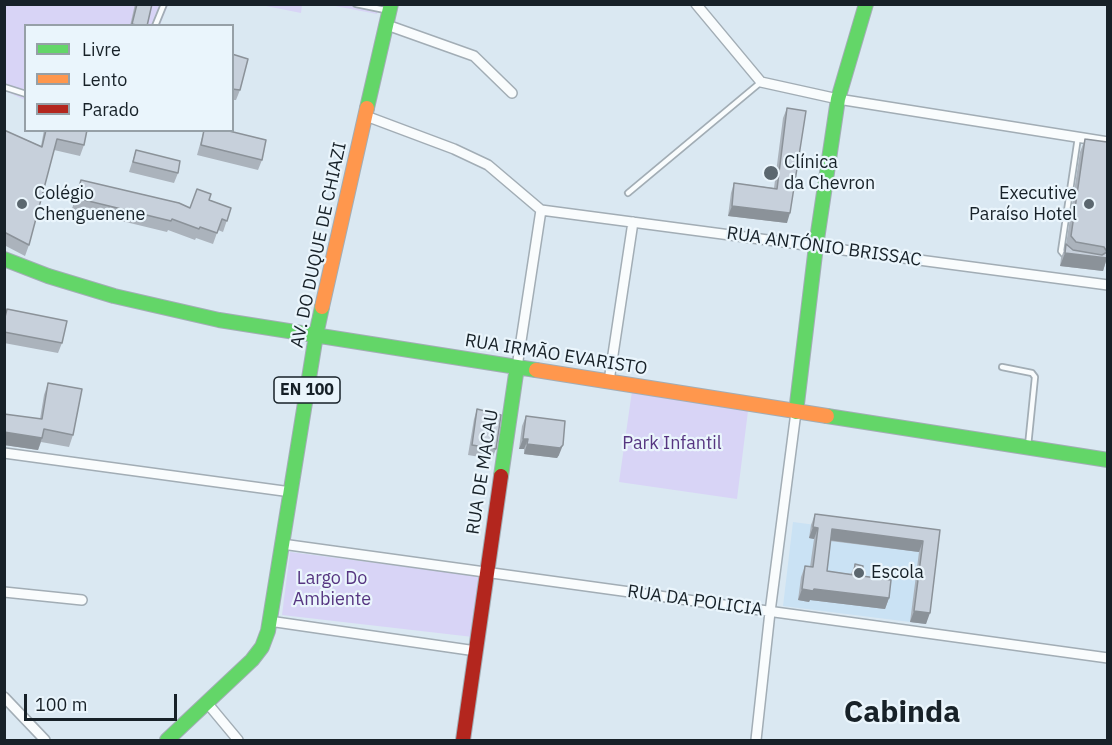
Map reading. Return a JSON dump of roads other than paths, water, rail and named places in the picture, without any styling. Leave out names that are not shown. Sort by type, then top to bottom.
[{"type":"street","points":[[696,4],[761,82],[838,99],[1107,142]]},
{"type":"street","points":[[756,741],[816,246],[838,99],[867,4]]},
{"type":"street","name":"AV. DO DUQUE DE CHIAZI","points":[[167,741],[252,660],[261,647],[269,621],[316,335],[391,8]]},
{"type":"street","points":[[387,25],[474,56],[512,93]]},
{"type":"street","points":[[366,116],[453,149],[488,165],[541,210]]},
{"type":"street","name":"RUA ANTÓNIO BRISSAC","points":[[541,210],[1107,285]]},
{"type":"street","name":"RUA DE MACAU","points":[[463,741],[486,572],[541,210]]},
{"type":"street","points":[[609,381],[633,222]]},
{"type":"street","name":"RUA IRMÃO EVARISTO","points":[[4,258],[48,276],[114,296],[219,320],[1107,460]]},
{"type":"street","points":[[4,453],[291,492]]},
{"type":"street","name":"RUA DA POLICIA","points":[[282,544],[1107,658]]},
{"type":"street","points":[[4,592],[82,600]]},
{"type":"street","points":[[269,621],[476,651]]},
{"type":"street","points":[[4,697],[45,741]]},
{"type":"street","points":[[208,704],[238,741]]},
{"type":"lane","points":[[156,24],[164,4]]},
{"type":"lane","points":[[357,5],[391,8]]},
{"type":"lane","points":[[628,193],[761,82]]},
{"type":"lane","points":[[4,87],[24,93]]},
{"type":"lane","points":[[1069,259],[1061,251],[1078,137]]},
{"type":"lane","points":[[1002,367],[1032,373],[1035,377],[1028,446]]},
{"type":"place","name":"Clínica da Chevron","points":[[771,173]]},
{"type":"place","name":"Colégio Chenguenene","points":[[22,204]]},
{"type":"place","name":"Executive Paraíso Hotel","points":[[1089,204]]},
{"type":"place","name":"Escola","points":[[859,573]]},
{"type":"district","name":"Cabinda","points":[[902,713]]},
{"type":"park label","name":"Park Infantil","points":[[672,444]]},
{"type":"park label","name":"Largo Do Ambiente","points":[[332,589]]}]
